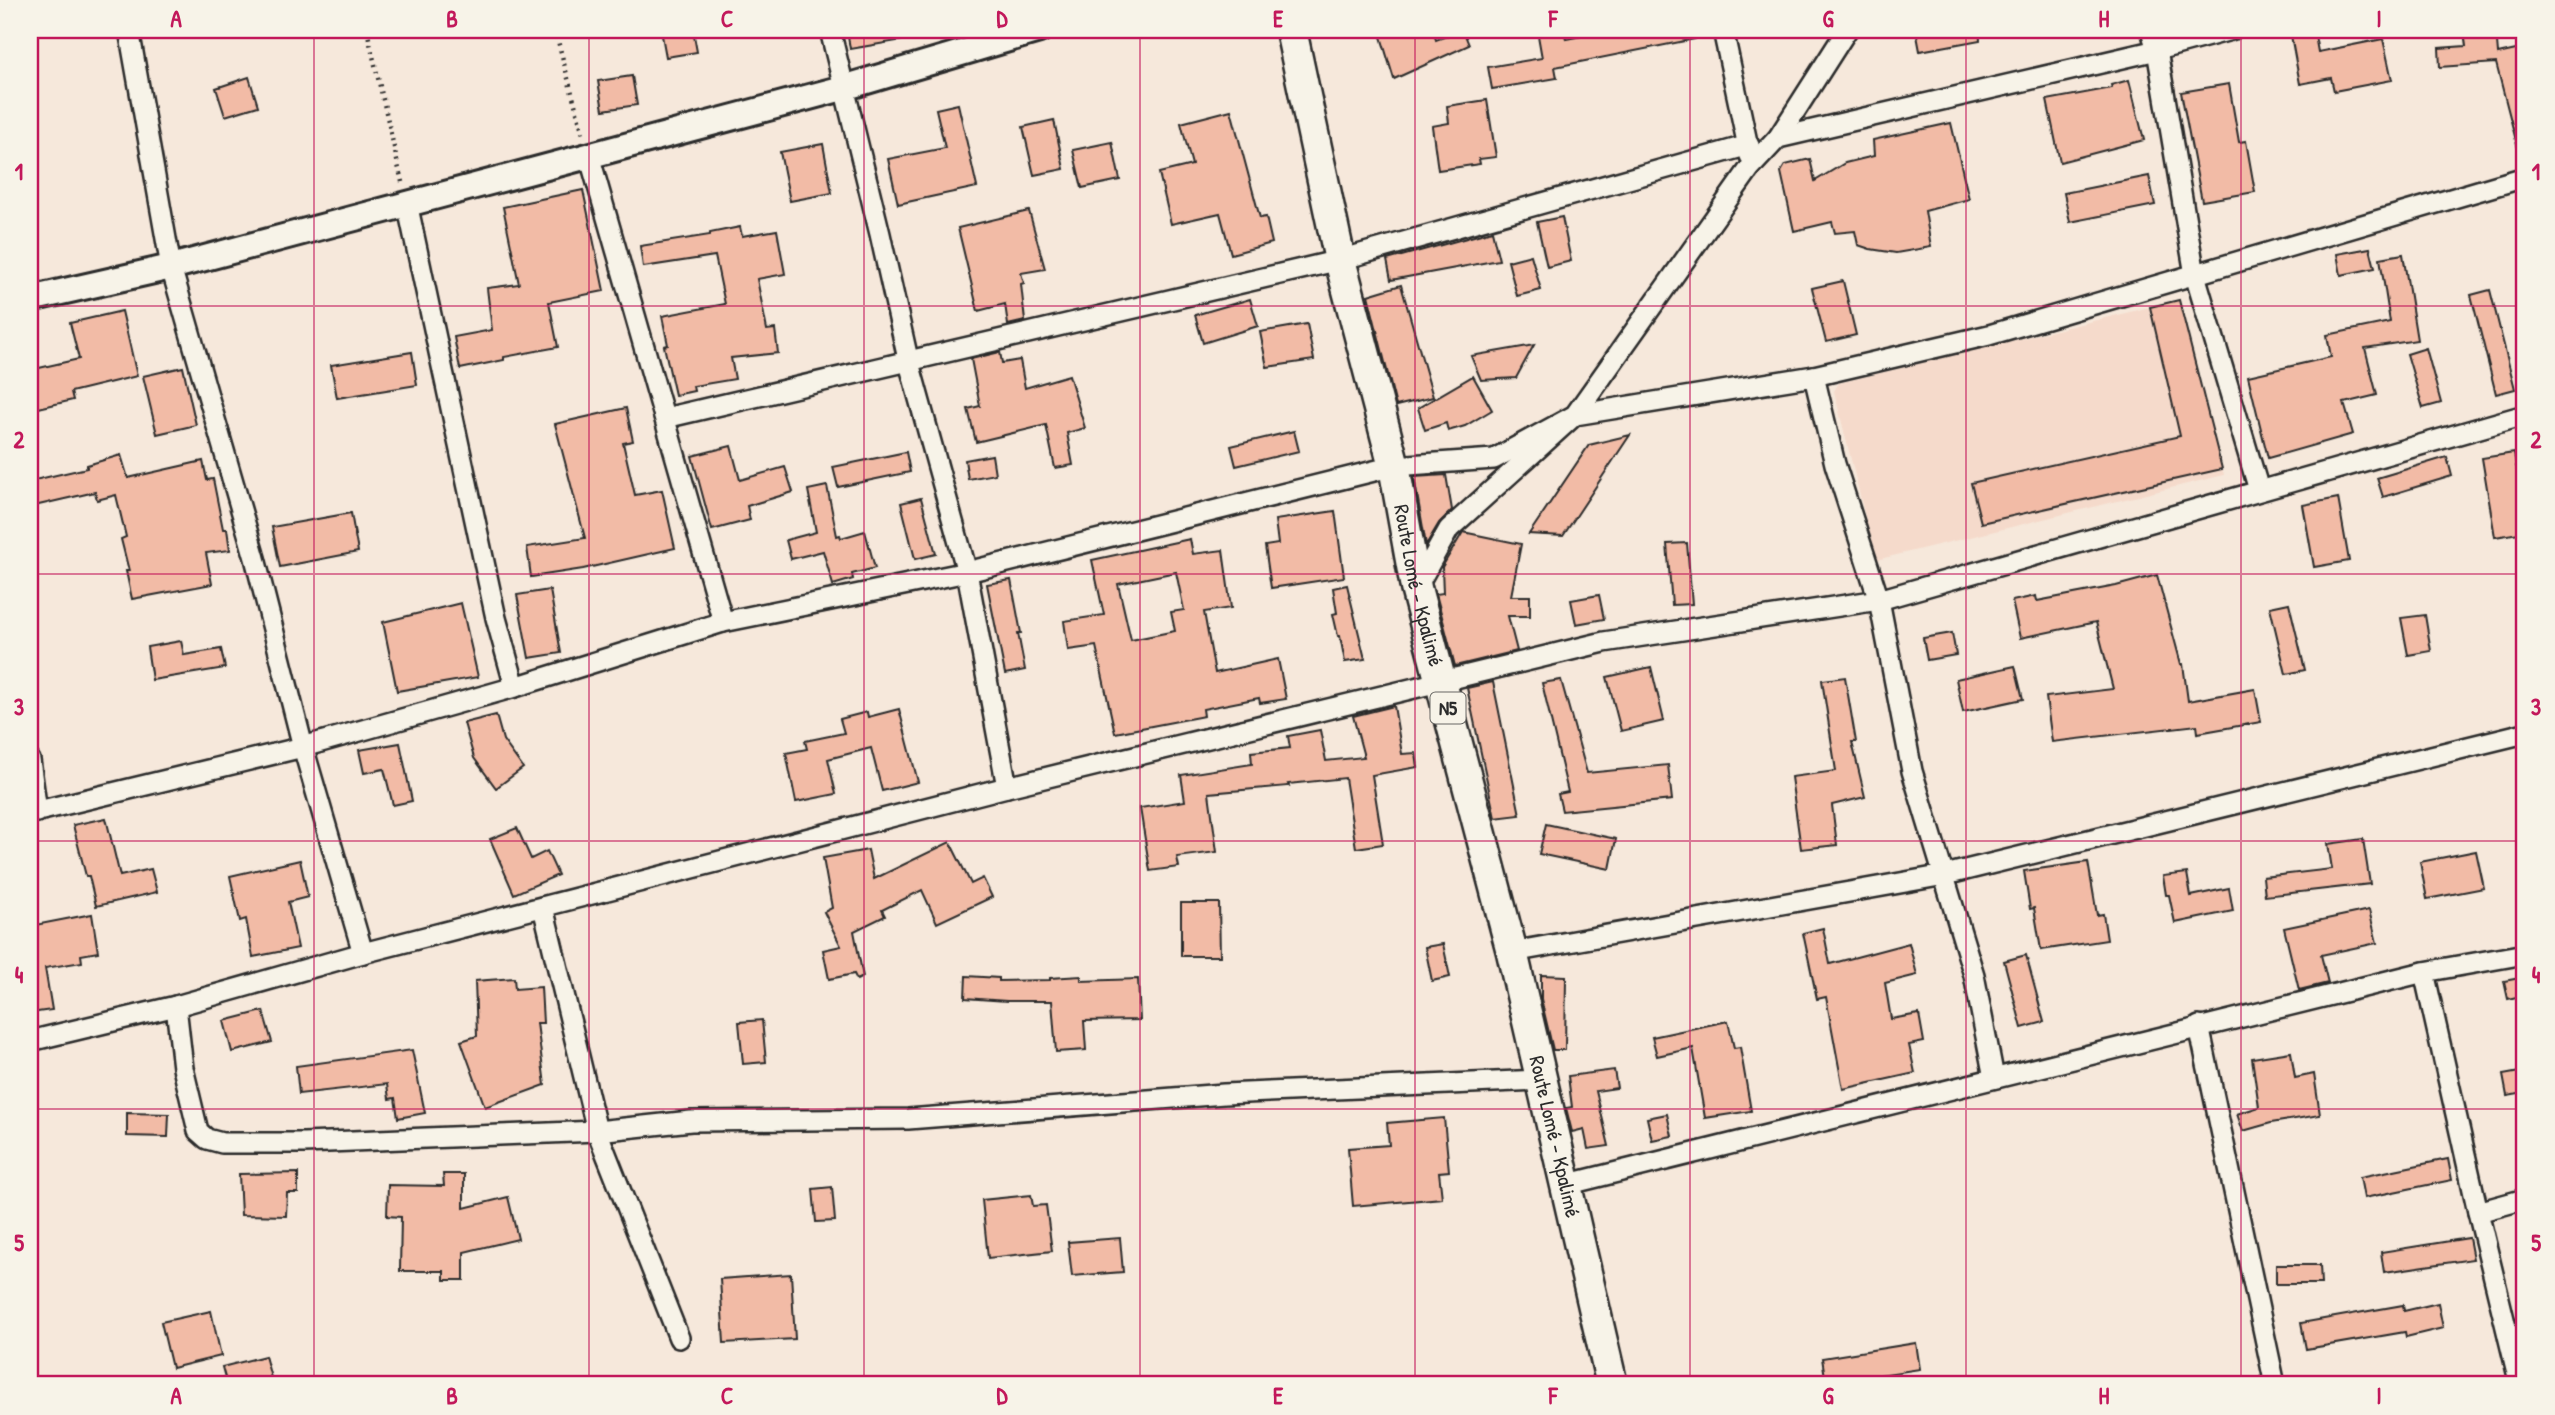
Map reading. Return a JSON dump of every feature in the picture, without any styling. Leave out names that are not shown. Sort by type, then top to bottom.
[{"type":"main road","name":"Route Lomé - Kpalimé","points":[[1291,30],[1340,260],[1394,466],[1416,589],[1512,952],[1612,1385]]},
{"type":"street","points":[[129,30],[171,267],[255,558],[303,747],[363,953]]},
{"type":"street","points":[[830,30],[908,359],[967,572],[1007,788]]},
{"type":"street","points":[[30,299],[171,267],[843,88],[1039,30]]},
{"type":"street","points":[[1723,30],[1749,145],[1750,168]]},
{"type":"street","points":[[1416,589],[1449,529],[1575,415],[1750,168],[1778,138],[1847,30]]},
{"type":"street","points":[[2151,30],[2157,50],[2194,275],[2259,490]]},
{"type":"street","points":[[1778,138],[2157,50],[2231,30]]},
{"type":"street","points":[[665,418],[1340,260],[1749,145]]},
{"type":"street","points":[[589,155],[723,622]]},
{"type":"street","points":[[30,760],[33,813],[303,747],[515,687],[723,622],[967,572],[1394,466],[1494,459],[1575,415],[1814,376],[1989,335],[2525,177]]},
{"type":"street","points":[[407,203],[496,618],[515,687]]},
{"type":"street","points":[[1814,376],[1835,464],[1879,600],[1912,771],[1974,975],[1994,1078]]},
{"type":"street","points":[[30,1041],[176,1006],[363,953],[1007,788],[1604,642],[1879,600],[2525,415]]},
{"type":"street","points":[[1512,952],[1945,875],[2525,733]]},
{"type":"street","points":[[543,907],[597,1131],[679,1338]]},
{"type":"street","points":[[1565,1185],[2199,1026],[2424,972],[2525,954]]},
{"type":"street","points":[[2424,972],[2519,1385]]},
{"type":"street","points":[[176,1006],[183,1068],[198,1131],[208,1139],[222,1143],[304,1143],[597,1131],[691,1121],[908,1119],[1224,1094],[1542,1080]]},
{"type":"street","points":[[2199,1026],[2275,1385]]},
{"type":"street","points":[[2478,1212],[2525,1199]]},
{"type":"path","points":[[367,30],[407,203]]},
{"type":"path","points":[[555,30],[589,155]]},
{"type":"shaded area","points":[[2179,300],[2224,475],[1876,560],[1834,391],[1839,383]]},
{"type":"building","points":[[661,30],[693,30],[697,52],[666,57]]},
{"type":"building","points":[[847,30],[902,30],[903,40],[850,49]]},
{"type":"building","points":[[1379,30],[1433,30],[1436,40],[1463,30],[1469,45],[1394,79]]},
{"type":"building","points":[[1537,30],[1564,30],[1566,39],[1612,30],[1694,30],[1695,39],[1555,67],[1557,78],[1492,89],[1488,67],[1542,58]]},
{"type":"building","points":[[1916,30],[1979,30],[1980,40],[1920,51]]},
{"type":"building","points":[[2290,30],[2314,30],[2318,52],[2383,39],[2392,80],[2334,91],[2331,78],[2300,84]]},
{"type":"building","points":[[2496,30],[2498,54],[2525,48],[2525,151],[2519,152],[2496,63],[2440,67],[2439,48],[2466,46],[2464,32]]},
{"type":"building","points":[[632,76],[637,105],[603,110],[598,81]]},
{"type":"building","points":[[249,77],[258,106],[225,116],[216,88]]},
{"type":"building","points":[[2129,80],[2144,140],[2060,162],[2047,100],[2112,88],[2111,85]]},
{"type":"building","points":[[2229,84],[2239,142],[2246,141],[2255,192],[2202,201],[2181,92]]},
{"type":"building","points":[[1487,100],[1496,157],[1479,159],[1480,164],[1438,170],[1432,126],[1449,123],[1447,106]]},
{"type":"building","points":[[958,104],[977,187],[898,204],[888,159],[945,148],[936,109]]},
{"type":"building","points":[[1231,110],[1260,218],[1266,217],[1272,243],[1231,254],[1220,213],[1171,224],[1159,173],[1192,165],[1181,123]]},
{"type":"building","points":[[1054,120],[1064,169],[1034,175],[1023,127]]},
{"type":"building","points":[[1951,123],[1969,199],[1925,211],[1931,247],[1896,253],[1870,249],[1858,245],[1855,231],[1835,233],[1832,222],[1794,231],[1781,172],[1785,165],[1810,159],[1815,181],[1845,163],[1874,156],[1873,140]]},
{"type":"building","points":[[1112,142],[1120,180],[1082,188],[1073,150]]},
{"type":"building","points":[[823,144],[832,193],[790,201],[780,152]]},
{"type":"building","points":[[2149,176],[2155,205],[2070,222],[2064,193]]},
{"type":"building","points":[[583,190],[604,291],[549,302],[558,347],[460,369],[454,337],[492,330],[487,288],[519,284],[503,207]]},
{"type":"building","points":[[1029,211],[1045,269],[1021,273],[1024,283],[1021,284],[1025,321],[1008,325],[1005,304],[978,311],[958,228]]},
{"type":"building","points":[[1562,217],[1571,261],[1547,267],[1537,222]]},
{"type":"building","points":[[740,227],[742,236],[777,230],[785,274],[757,279],[767,330],[775,329],[778,353],[731,358],[735,379],[693,386],[694,391],[675,395],[664,346],[668,345],[662,316],[725,304],[715,256],[643,267],[640,246],[710,235]]},
{"type":"building","points":[[1492,231],[1499,260],[1391,280],[1387,260]]},
{"type":"building","points":[[2370,248],[2375,268],[2341,275],[2337,254]]},
{"type":"building","points":[[2403,254],[2417,340],[2365,348],[2377,395],[2344,403],[2353,434],[2268,458],[2248,376],[2331,357],[2327,335],[2390,322],[2380,258]]},
{"type":"building","points":[[1531,255],[1541,290],[1517,296],[1508,261]]},
{"type":"building","points":[[1843,281],[1856,335],[1826,342],[1812,288]]},
{"type":"building","points":[[1401,285],[1433,397],[1396,406],[1368,295]]},
{"type":"building","points":[[2490,290],[2515,389],[2496,394],[2471,295]]},
{"type":"building","points":[[1250,299],[1258,326],[1203,343],[1195,315]]},
{"type":"building","points":[[2179,300],[2222,469],[1981,523],[1971,483],[2180,436],[2150,307]]},
{"type":"building","points":[[122,311],[137,376],[71,392],[73,400],[30,410],[30,387],[34,386],[30,370],[79,359],[70,323]]},
{"type":"building","points":[[1307,324],[1314,360],[1267,367],[1260,332]]},
{"type":"building","points":[[1534,345],[1516,378],[1481,380],[1471,356]]},
{"type":"building","points":[[2426,348],[2441,403],[2423,408],[2407,354]]},
{"type":"building","points":[[412,352],[417,385],[337,398],[331,365]]},
{"type":"building","points":[[1000,352],[1002,363],[1020,360],[1025,388],[1069,375],[1085,428],[1067,433],[1073,465],[1055,468],[1046,425],[976,442],[968,409],[980,406],[971,359]]},
{"type":"building","points":[[183,367],[196,425],[157,434],[143,376]]},
{"type":"building","points":[[1473,376],[1492,410],[1465,426],[1448,431],[1446,423],[1425,430],[1418,408]]},
{"type":"building","points":[[626,408],[633,441],[623,443],[635,495],[662,490],[675,548],[583,569],[531,577],[527,547],[585,538],[555,424]]},
{"type":"building","points":[[1294,431],[1299,451],[1236,466],[1231,446]]},
{"type":"building","points":[[1630,435],[1563,536],[1529,534],[1589,445]]},
{"type":"building","points":[[731,446],[740,480],[785,467],[793,492],[747,506],[750,520],[712,530],[692,456]]},
{"type":"building","points":[[906,452],[910,472],[838,487],[833,467]]},
{"type":"building","points":[[2514,453],[2525,532],[2495,537],[2482,458]]},
{"type":"building","points":[[121,455],[128,478],[203,461],[207,480],[213,479],[230,550],[206,553],[212,584],[132,599],[121,539],[126,537],[116,495],[97,500],[95,492],[30,507],[30,481],[87,468],[87,465]]},
{"type":"building","points":[[992,455],[995,474],[968,479],[965,460]]},
{"type":"building","points":[[2447,457],[2452,476],[2383,497],[2377,478]]},
{"type":"building","points":[[1446,475],[1452,510],[1439,523],[1426,545],[1414,477]]},
{"type":"building","points":[[827,486],[837,536],[840,535],[841,538],[865,531],[875,568],[852,574],[853,579],[833,585],[823,551],[791,559],[786,540],[816,532],[808,490]]},
{"type":"building","points":[[921,498],[936,554],[915,559],[901,503]]},
{"type":"building","points":[[2338,498],[2349,561],[2314,567],[2303,505]]},
{"type":"building","points":[[1335,511],[1344,577],[1271,588],[1265,546],[1278,544],[1275,520]]},
{"type":"building","points":[[351,513],[358,552],[280,567],[272,527]]},
{"type":"building","points":[[1463,532],[1521,544],[1511,596],[1530,596],[1530,616],[1508,616],[1517,651],[1455,666],[1436,594],[1443,593],[1442,567]]},
{"type":"building","points":[[1190,539],[1193,554],[1223,550],[1231,608],[1204,612],[1215,673],[1278,659],[1286,699],[1260,703],[1259,698],[1203,709],[1204,716],[1115,733],[1096,646],[1068,650],[1064,621],[1104,615],[1092,560]],"holes":[[[1176,572],[1184,610],[1171,612],[1175,631],[1131,640],[1118,584]]]},
{"type":"building","points":[[1687,543],[1692,604],[1672,605],[1667,544]]},
{"type":"building","points":[[2157,575],[2183,664],[2188,701],[2255,689],[2261,722],[2198,733],[2197,725],[2052,742],[2046,697],[2113,689],[2096,622],[2020,638],[2012,601],[2036,596],[2037,601]]},
{"type":"building","points":[[1011,580],[1025,670],[1005,674],[987,584]]},
{"type":"building","points":[[1347,585],[1365,659],[1345,662],[1333,614],[1337,613],[1333,588]]},
{"type":"building","points":[[550,590],[561,653],[529,658],[517,595]]},
{"type":"building","points":[[1599,595],[1604,619],[1576,624],[1571,600]]},
{"type":"building","points":[[461,603],[478,677],[397,691],[383,622]]},
{"type":"building","points":[[2289,603],[2305,670],[2286,674],[2270,607]]},
{"type":"building","points":[[2425,615],[2431,651],[2408,655],[2401,618]]},
{"type":"building","points":[[1952,633],[1956,655],[1927,660],[1923,638]]},
{"type":"building","points":[[181,641],[184,655],[221,649],[225,668],[152,680],[147,647]]},
{"type":"building","points":[[2015,666],[2023,699],[1963,712],[1956,679]]},
{"type":"building","points":[[1651,667],[1664,721],[1621,731],[1607,677]]},
{"type":"building","points":[[1845,677],[1856,742],[1852,742],[1865,797],[1832,805],[1837,845],[1801,849],[1791,777],[1836,771],[1822,680]]},
{"type":"building","points":[[1561,680],[1587,773],[1668,765],[1672,800],[1562,811],[1558,794],[1568,792],[1542,683]]},
{"type":"building","points":[[1493,682],[1520,815],[1495,818],[1467,688]]},
{"type":"building","points":[[1394,706],[1402,754],[1416,753],[1418,767],[1372,775],[1383,844],[1356,848],[1345,778],[1209,793],[1217,852],[1177,857],[1179,867],[1150,871],[1140,808],[1185,801],[1181,775],[1252,764],[1251,752],[1290,748],[1288,736],[1320,730],[1326,761],[1364,757],[1353,716]]},
{"type":"building","points":[[899,709],[918,782],[882,791],[871,748],[828,759],[836,794],[796,802],[786,753],[807,749],[805,741],[844,733],[840,719],[867,712],[868,717]]},
{"type":"building","points":[[496,715],[503,740],[523,768],[496,788],[474,758],[464,723]]},
{"type":"building","points":[[400,743],[412,801],[393,805],[384,769],[364,773],[359,750]]},
{"type":"building","points":[[106,818],[120,876],[151,869],[157,892],[96,906],[73,825]]},
{"type":"building","points":[[1546,824],[1616,839],[1610,869],[1539,854]]},
{"type":"building","points":[[517,828],[531,859],[547,851],[558,875],[514,894],[490,839]]},
{"type":"building","points":[[2363,839],[2370,884],[2265,896],[2263,877],[2332,869],[2328,844]]},
{"type":"building","points":[[950,842],[971,884],[983,878],[992,897],[937,923],[922,890],[882,910],[885,916],[854,931],[863,977],[857,980],[854,974],[829,979],[823,950],[841,946],[824,912],[832,908],[823,858],[868,850],[874,879]]},
{"type":"building","points":[[2476,851],[2484,888],[2427,899],[2420,862]]},
{"type":"building","points":[[300,860],[308,897],[288,902],[298,948],[253,957],[246,919],[240,921],[230,876]]},
{"type":"building","points":[[2088,862],[2097,915],[2103,914],[2107,940],[2041,950],[2034,908],[2030,909],[2024,871]]},
{"type":"building","points":[[2187,873],[2191,896],[2229,888],[2233,911],[2175,923],[2163,876]]},
{"type":"building","points":[[1181,903],[1219,903],[1220,956],[1181,956]]},
{"type":"building","points":[[2369,910],[2377,943],[2321,955],[2328,983],[2299,990],[2284,928]]},
{"type":"building","points":[[92,914],[98,952],[81,955],[82,962],[45,968],[52,1010],[30,1013],[30,926]]},
{"type":"building","points":[[1823,928],[1830,964],[1909,943],[1917,975],[1885,983],[1891,1019],[1919,1014],[1924,1042],[1909,1045],[1915,1073],[1843,1089],[1826,997],[1817,999],[1803,933]]},
{"type":"building","points":[[1443,944],[1450,977],[1432,981],[1425,947]]},
{"type":"building","points":[[2026,955],[2044,1022],[2022,1028],[2004,961]]},
{"type":"building","points":[[1541,975],[1566,976],[1565,1050],[1553,1050],[1541,999]]},
{"type":"building","points":[[966,976],[999,978],[999,981],[1050,980],[1081,976],[1081,981],[1138,979],[1140,1020],[1084,1021],[1086,1050],[1056,1052],[1052,1001],[965,998]]},
{"type":"building","points":[[2525,977],[2525,995],[2508,999],[2504,981]]},
{"type":"building","points":[[514,978],[515,989],[541,987],[543,1023],[537,1023],[545,1085],[485,1107],[461,1041],[477,1036],[475,981]]},
{"type":"building","points":[[263,1011],[272,1042],[232,1052],[224,1021]]},
{"type":"building","points":[[762,1020],[766,1062],[743,1064],[739,1022]]},
{"type":"building","points":[[1728,1021],[1734,1048],[1740,1047],[1751,1111],[1705,1118],[1693,1048],[1657,1056],[1652,1037]]},
{"type":"building","points":[[412,1050],[425,1113],[398,1118],[395,1098],[389,1099],[387,1084],[299,1094],[296,1066]]},
{"type":"building","points":[[2291,1052],[2295,1078],[2314,1074],[2320,1115],[2271,1123],[2243,1131],[2237,1114],[2259,1107],[2252,1058]]},
{"type":"building","points":[[1614,1070],[1617,1088],[1596,1091],[1609,1146],[1588,1149],[1584,1129],[1572,1132],[1566,1108],[1572,1107],[1568,1076]]},
{"type":"building","points":[[2525,1071],[2525,1093],[2507,1096],[2503,1075]]},
{"type":"building","points":[[127,1113],[169,1114],[168,1137],[127,1136]]},
{"type":"building","points":[[1667,1114],[1672,1136],[1652,1140],[1647,1118]]},
{"type":"building","points":[[1444,1118],[1449,1171],[1439,1172],[1442,1198],[1353,1206],[1348,1148],[1389,1145],[1387,1123]]},
{"type":"building","points":[[2448,1159],[2452,1180],[2364,1198],[2360,1177]]},
{"type":"building","points":[[298,1173],[298,1193],[287,1193],[286,1216],[241,1215],[239,1174]]},
{"type":"building","points":[[443,1174],[464,1174],[464,1208],[508,1197],[518,1239],[464,1252],[464,1280],[444,1280],[444,1271],[400,1271],[401,1217],[387,1216],[388,1185],[444,1186]]},
{"type":"building","points":[[832,1187],[835,1221],[816,1222],[813,1189]]},
{"type":"building","points":[[1031,1195],[1033,1206],[1046,1205],[1052,1251],[988,1258],[982,1200]]},
{"type":"building","points":[[1120,1238],[1123,1272],[1072,1276],[1068,1242]]},
{"type":"building","points":[[2469,1238],[2473,1259],[2384,1272],[2381,1252]]},
{"type":"building","points":[[2276,1265],[2320,1265],[2321,1284],[2276,1284]]},
{"type":"building","points":[[791,1274],[795,1339],[724,1343],[720,1279]]},
{"type":"building","points":[[2438,1303],[2443,1328],[2406,1337],[2405,1332],[2306,1349],[2301,1323],[2403,1305],[2404,1311]]},
{"type":"building","points":[[211,1311],[221,1356],[172,1368],[161,1322]]},
{"type":"building","points":[[1916,1343],[1920,1369],[1826,1383],[1822,1358]]},
{"type":"building","points":[[265,1356],[273,1385],[227,1385],[222,1367]]}]
